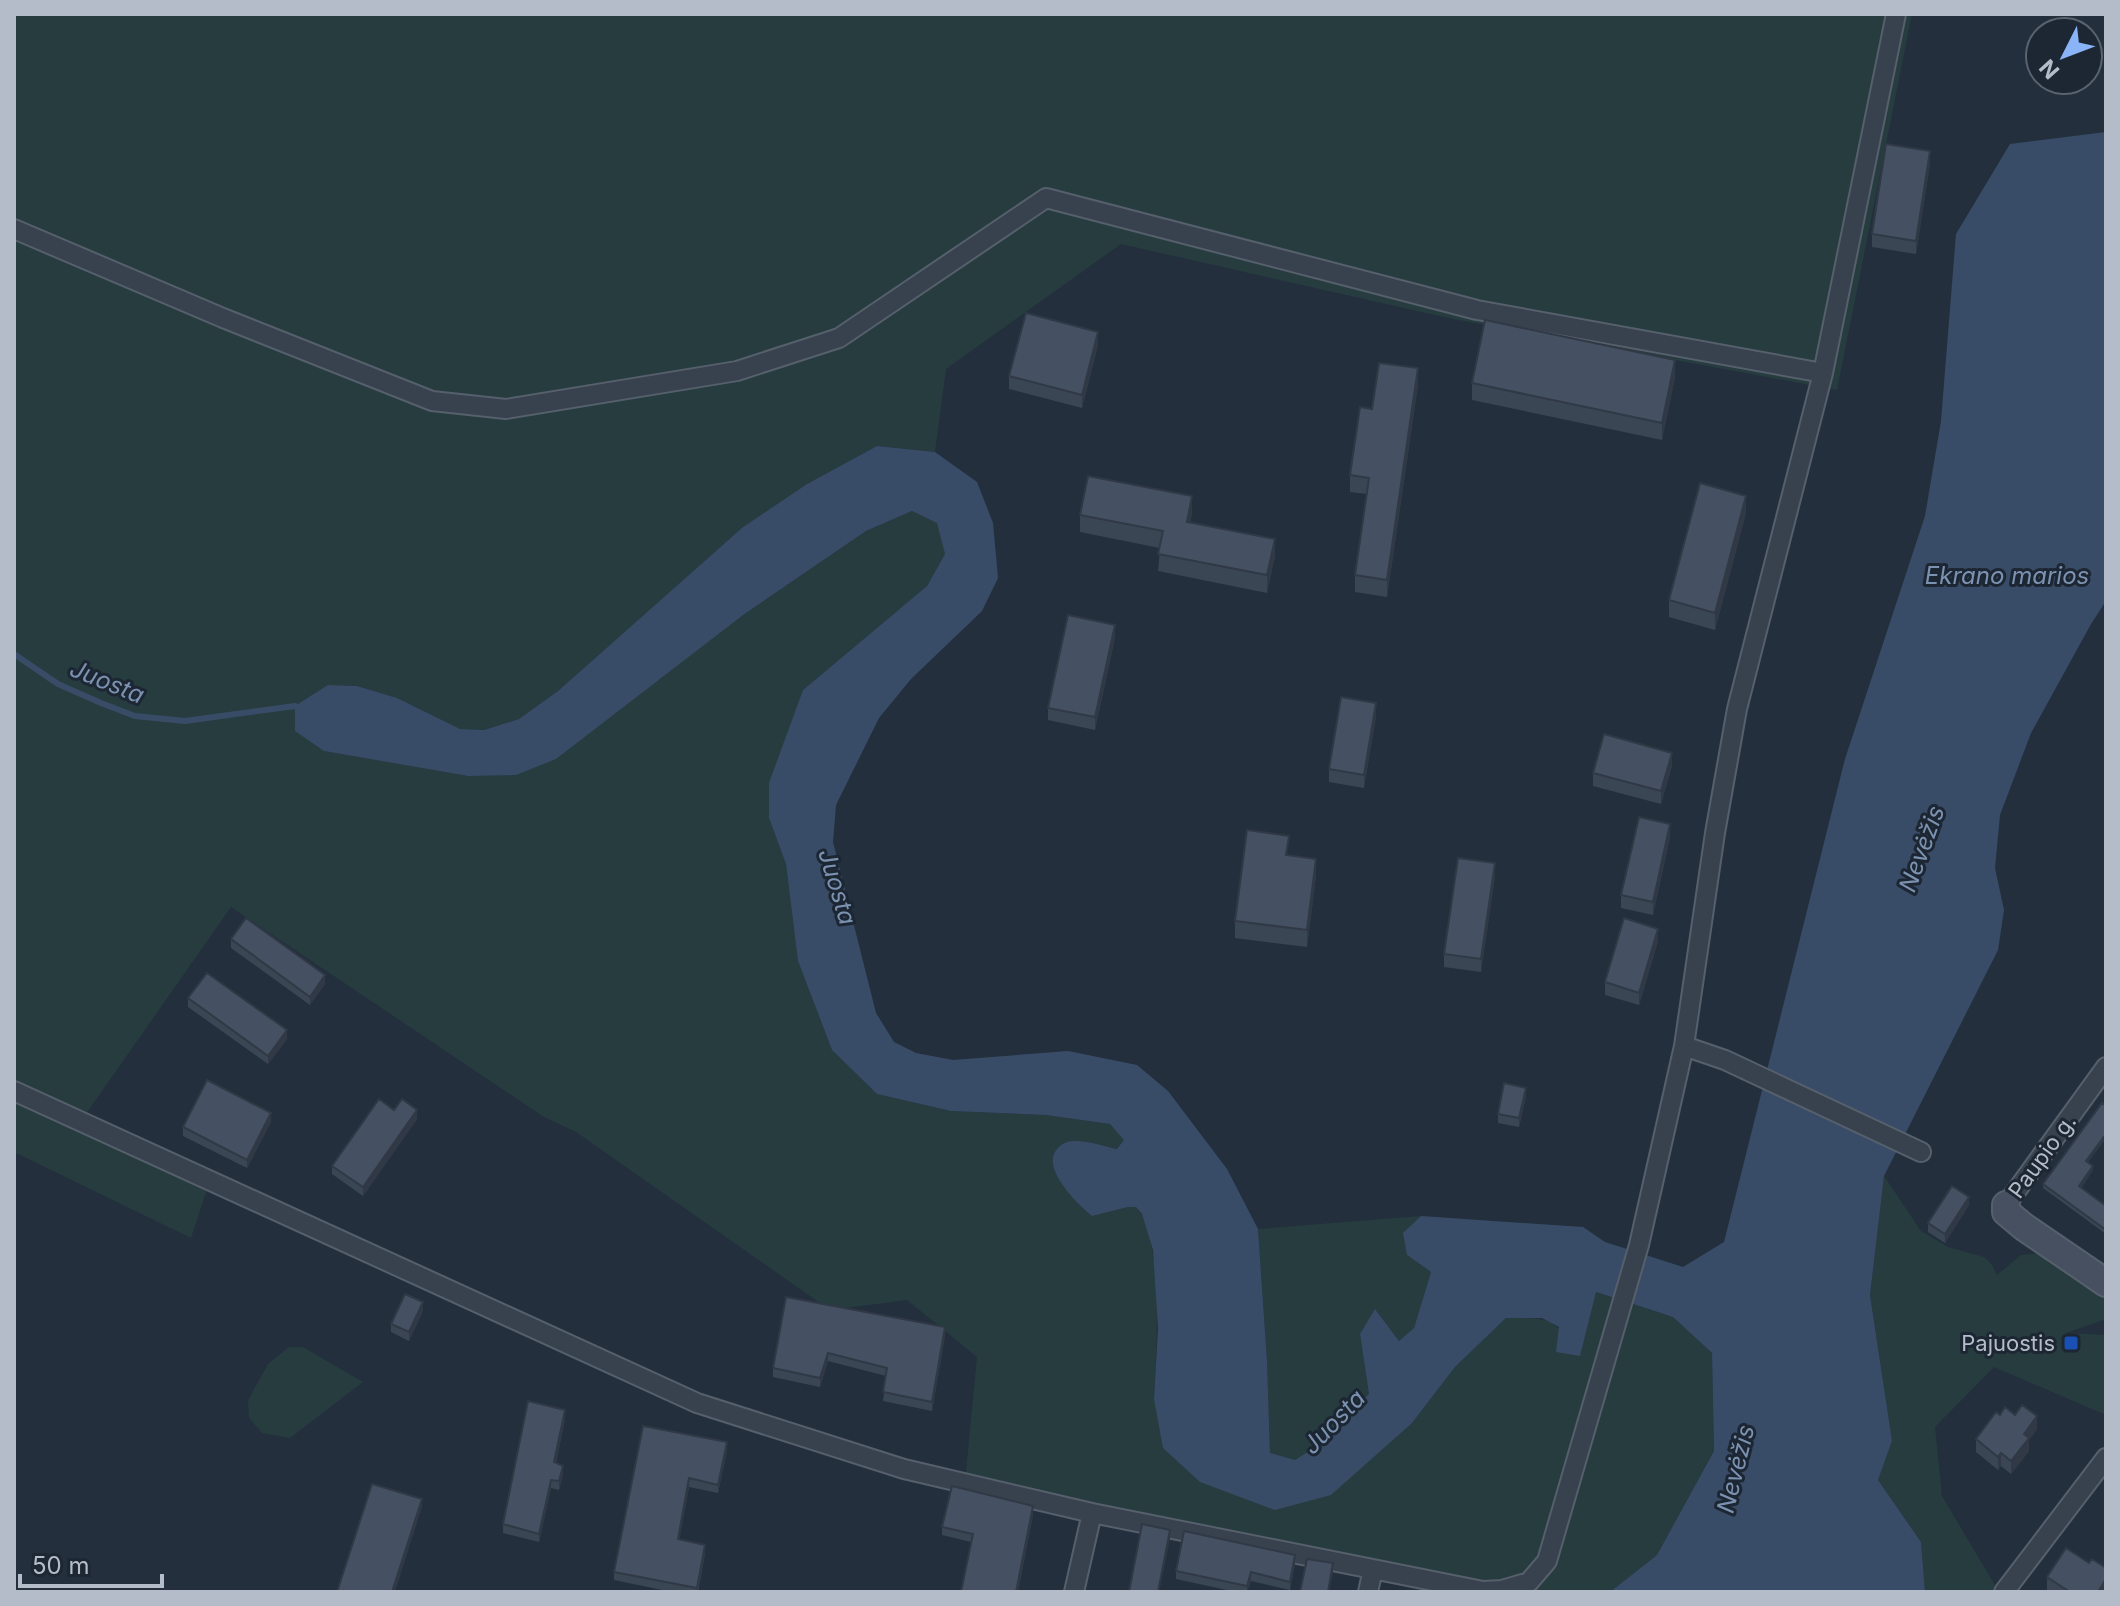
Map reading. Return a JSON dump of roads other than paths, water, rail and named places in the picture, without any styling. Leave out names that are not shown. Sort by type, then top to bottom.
[{"type":"main road","points":[[2006,1205],[2006,1212],[2024,1227],[2106,1283]]},
{"type":"street","points":[[14,1091],[697,1403],[904,1469],[1092,1513],[1483,1591],[1502,1590],[1529,1582],[1547,1561],[1639,1245],[1684,1046],[1715,833],[1737,709],[1823,373],[1896,14]]},
{"type":"street","points":[[14,229],[223,318],[432,401],[506,409],[737,371],[839,338],[1046,198],[1477,310],[1823,373]]},
{"type":"street","points":[[1684,1046],[1725,1060],[1921,1152]]},
{"type":"street","name":"Paupio g.","points":[[2006,1205],[2106,1067]]},
{"type":"street","points":[[2004,1592],[2106,1458]]},
{"type":"street","points":[[1074,1592],[1092,1513]]},
{"type":"street","points":[[1368,1592],[1373,1569]]},
{"type":"water","points":[[2106,132],[2106,601],[2031,733],[2000,815],[1995,868],[2004,910],[1998,950],[1884,1176],[1870,1295],[1892,1441],[1878,1480],[1921,1542],[1925,1592],[1610,1592],[1657,1555],[1714,1451],[1712,1353],[1673,1317],[1596,1292],[1580,1356],[1556,1352],[1559,1327],[1542,1318],[1506,1318],[1455,1367],[1412,1423],[1331,1495],[1275,1510],[1200,1482],[1163,1448],[1154,1399],[1158,1328],[1153,1250],[1142,1214],[1136,1207],[1128,1207],[1092,1216],[1063,1186],[1053,1166],[1057,1149],[1066,1142],[1084,1141],[1117,1149],[1124,1140],[1110,1124],[1046,1115],[951,1111],[877,1094],[832,1050],[798,961],[786,864],[769,818],[769,783],[803,690],[927,586],[945,554],[937,523],[912,511],[866,531],[743,615],[556,759],[516,775],[468,776],[324,751],[295,731],[295,706],[328,685],[357,686],[397,698],[460,729],[484,730],[519,719],[558,691],[743,527],[807,484],[877,446],[935,452],[977,482],[993,523],[998,578],[982,611],[911,679],[879,718],[836,805],[833,842],[876,1013],[894,1042],[916,1053],[953,1060],[1068,1051],[1137,1065],[1168,1091],[1227,1169],[1258,1229],[1270,1453],[1295,1460],[1311,1450],[1326,1431],[1369,1394],[1360,1334],[1375,1309],[1399,1341],[1414,1328],[1431,1272],[1407,1255],[1403,1233],[1421,1216],[1583,1227],[1605,1242],[1683,1267],[1724,1242],[1845,759],[1925,516],[1941,421],[1956,234],[2010,144]]},
{"type":"waterway","name":"Juosta","points":[[14,654],[58,684],[135,716],[185,721],[295,706],[301,708]]},
{"type":"place","name":"Pajuostis","points":[[2071,1343]]},
{"type":"water label","name":"Ekrano marios","points":[[2007,576]]},
{"type":"water label","name":"Nevėžis","points":[[1922,849]]},
{"type":"water label","name":"Nevėžis","points":[[1736,1469]]}]
